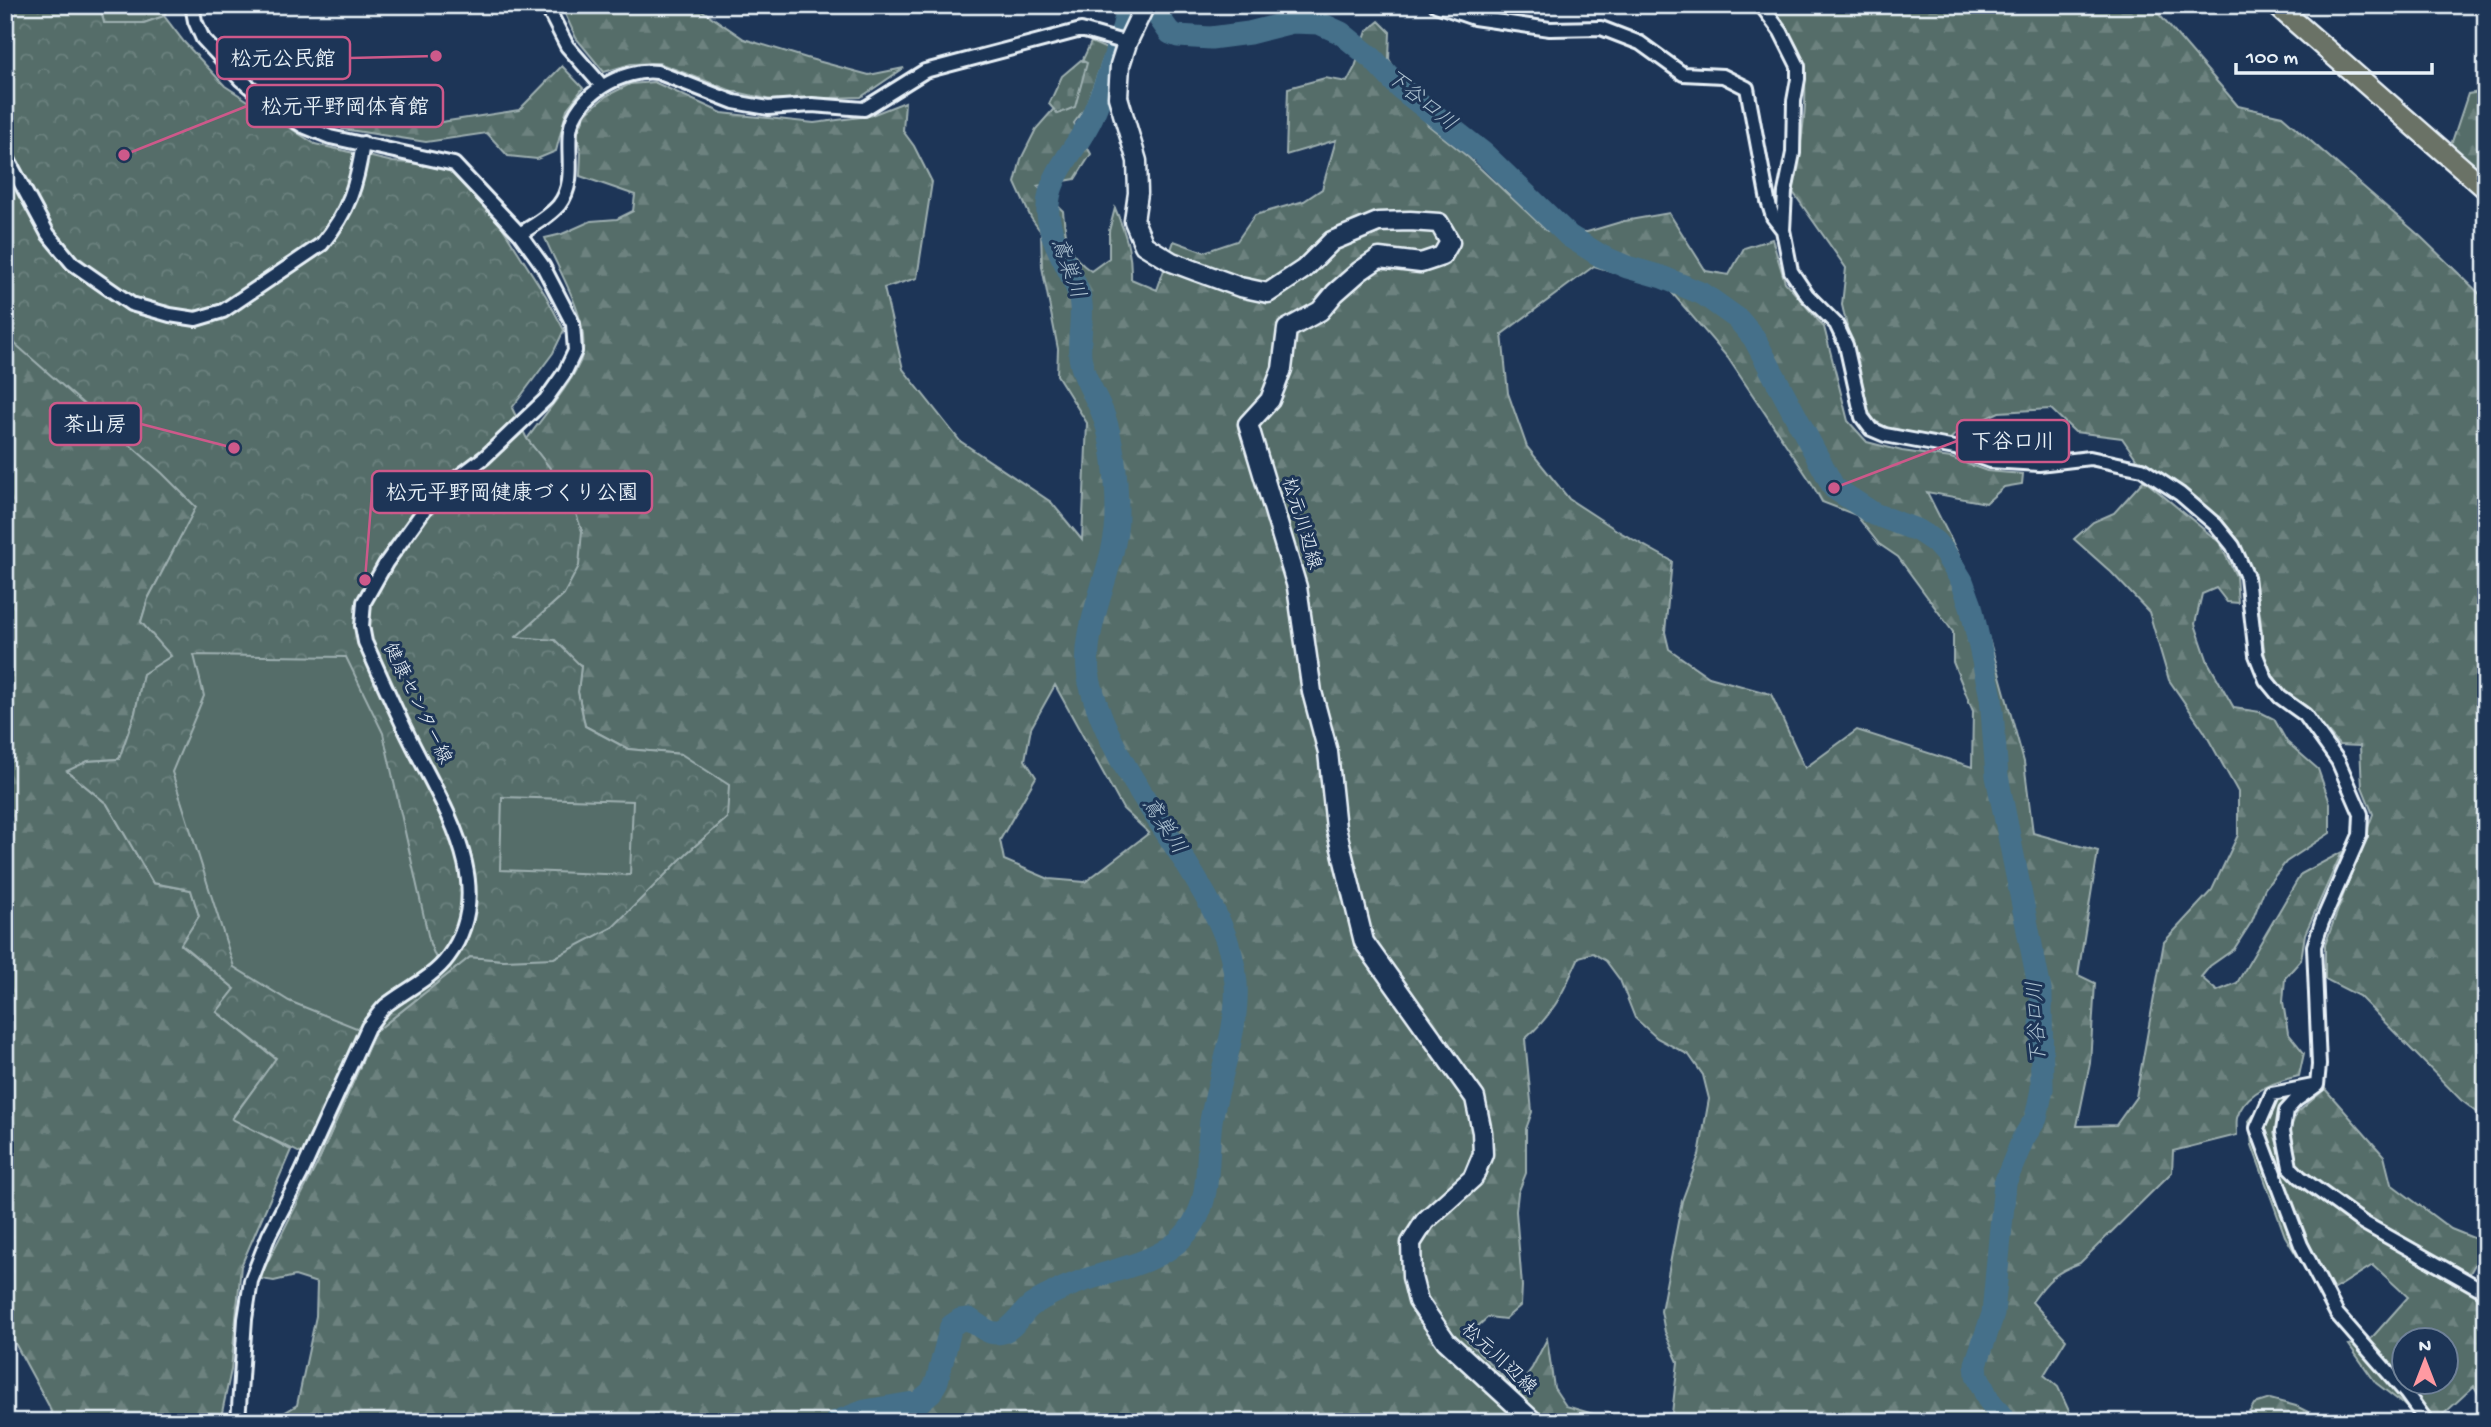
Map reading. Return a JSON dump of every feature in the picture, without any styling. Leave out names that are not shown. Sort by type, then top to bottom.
[{"type":"main road","points":[[2276,5],[2486,189]]},
{"type":"main road","name":"松元川辺線","points":[[1144,8],[1126,42],[1118,97],[1137,161],[1138,193],[1134,221],[1144,244],[1172,262],[1240,288],[1268,293],[1304,270],[1332,241],[1378,222],[1439,223],[1450,242],[1442,256],[1421,262],[1379,258],[1352,278],[1320,311],[1287,329],[1282,369],[1270,400],[1248,424],[1297,587],[1312,692],[1328,752],[1336,828],[1364,942],[1475,1098],[1482,1132],[1483,1154],[1473,1178],[1425,1221],[1411,1243],[1412,1277],[1418,1301],[1446,1341],[1534,1422]]},
{"type":"street","name":"健康センター線","points":[[192,5],[203,39],[240,79],[274,107],[303,126],[330,137],[454,164],[520,234],[543,266],[573,324],[575,351],[565,372],[546,399],[485,457],[444,488],[424,510],[364,602],[362,613],[365,642],[457,833],[465,857],[469,885],[468,907],[461,934],[448,958],[426,978],[384,1007],[362,1036],[301,1174],[269,1235],[251,1281],[245,1319],[238,1422]]},
{"type":"street","points":[[546,5],[568,46],[602,86]]},
{"type":"street","points":[[1436,5],[1474,18],[1550,29],[1601,28],[1640,43],[1683,74],[1723,76],[1747,88],[1768,201],[1773,217],[1783,230]]},
{"type":"street","points":[[1760,5],[1781,32],[1798,66],[1793,153],[1785,192],[1783,230],[1791,271],[1807,295],[1836,324],[1846,345],[1862,417],[1871,429],[1885,435],[1955,448],[1990,461],[2039,464],[2090,458],[2142,469],[2180,494],[2216,525],[2234,546],[2247,577],[2256,655],[2266,680],[2280,696],[2305,715],[2331,751],[2353,791],[2361,814],[2360,835],[2322,922],[2315,946],[2319,1065],[2317,1085],[2286,1111],[2283,1130],[2290,1167],[2362,1222],[2486,1292]]},
{"type":"street","points":[[520,234],[560,204],[569,183],[570,132],[574,116],[602,86],[632,74],[657,72],[734,102],[768,108],[812,105],[864,109],[925,71],[1081,30],[1126,42]]},
{"type":"street","points":[[5,154],[48,234],[72,263],[131,304],[170,315],[196,318],[223,311],[322,244],[352,197],[363,143]]},
{"type":"street","points":[[2317,1085],[2272,1094],[2257,1128],[2301,1245],[2337,1314],[2406,1393],[2427,1422]]},
{"type":"green space","points":[[5,5],[100,5],[104,23],[144,23],[164,16],[225,86],[315,144],[393,162],[454,171],[499,222],[546,296],[564,330],[553,353],[512,408],[527,439],[568,491],[582,531],[579,566],[564,594],[516,637],[555,640],[581,666],[578,692],[585,726],[628,749],[681,754],[729,785],[727,818],[688,852],[613,927],[554,958],[504,960],[470,957],[375,1032],[318,1162],[232,1119],[276,1058],[217,1012],[235,989],[181,944],[199,916],[191,890],[153,883],[107,804],[67,771],[88,761],[119,759],[135,713],[143,674],[171,656],[141,622],[148,599],[196,507],[162,473],[5,335]]},
{"type":"green space","points":[[100,5],[170,5],[164,16],[144,23],[104,23]]},
{"type":"green space","points":[[561,5],[694,5],[744,39],[810,59],[869,75],[904,68],[861,97],[771,100],[732,91],[659,63],[631,64],[604,72],[576,38]]},
{"type":"green space","points":[[1769,5],[2151,5],[2238,106],[2282,116],[2421,237],[2486,300],[2486,1119],[2461,1100],[2359,996],[2325,979],[2325,945],[2373,814],[2362,787],[2360,746],[2339,745],[2308,708],[2285,693],[2266,665],[2255,576],[2237,538],[2181,488],[2138,461],[2122,438],[2075,432],[2051,409],[1999,412],[1959,431],[1949,440],[1888,428],[1872,419],[1865,404],[1842,305],[1846,268],[1793,192],[1802,138],[1805,79],[1797,46]]},
{"type":"green space","points":[[1379,21],[1390,32],[1389,59],[1428,125],[1468,157],[1547,231],[1587,232],[1624,221],[1669,213],[1706,271],[1729,275],[1744,248],[1772,239],[1785,282],[1824,327],[1848,421],[1867,442],[1902,451],[1951,458],[1987,471],[2023,474],[2022,484],[2004,487],[1986,503],[1927,492],[1970,577],[2024,762],[2033,833],[2098,851],[2078,975],[2095,983],[2090,1063],[2077,1126],[2116,1125],[2136,1097],[2164,942],[2212,890],[2238,835],[2238,792],[2204,731],[2169,680],[2149,612],[2111,572],[2074,539],[2093,522],[2114,513],[2144,480],[2219,542],[2236,576],[2238,603],[2227,602],[2216,588],[2202,594],[2195,624],[2208,662],[2234,708],[2260,712],[2274,719],[2287,742],[2318,769],[2330,803],[2330,833],[2286,862],[2265,888],[2252,921],[2234,949],[2210,966],[2201,977],[2217,991],[2237,983],[2301,874],[2342,852],[2305,934],[2301,960],[2285,978],[2283,1002],[2288,1033],[2304,1053],[2299,1076],[2262,1089],[2246,1101],[2237,1118],[2237,1135],[2173,1151],[2172,1172],[2080,1263],[2052,1278],[2032,1302],[2066,1339],[2044,1375],[2058,1387],[2074,1422],[1671,1422],[1678,1362],[1665,1332],[1661,1311],[1682,1201],[1699,1155],[1709,1099],[1703,1075],[1689,1055],[1657,1038],[1635,1018],[1620,980],[1606,961],[1593,953],[1579,957],[1551,1011],[1525,1039],[1532,1112],[1526,1129],[1526,1173],[1518,1193],[1516,1211],[1521,1305],[1505,1319],[1488,1317],[1465,1338],[1516,1390],[1532,1368],[1547,1339],[1554,1388],[1566,1406],[1597,1415],[1601,1422],[269,1422],[297,1405],[316,1316],[317,1283],[295,1276],[274,1281],[261,1279],[263,1271],[318,1162],[375,1032],[470,957],[504,960],[688,852],[727,818],[681,754],[628,749],[585,726],[578,692],[581,665],[515,637],[564,594],[568,491],[527,439],[569,382],[580,362],[583,348],[579,316],[545,238],[562,234],[591,221],[617,219],[633,211],[635,195],[580,176],[581,153],[577,134],[586,113],[606,96],[630,84],[654,82],[722,113],[814,123],[869,116],[905,102],[903,131],[914,146],[932,182],[917,278],[884,288],[903,369],[960,441],[1051,502],[1082,540],[1087,423],[1057,375],[1058,349],[1042,267],[1041,232],[1031,218],[1015,183],[1021,159],[1036,129],[1067,94],[1091,42],[1107,49],[1085,108],[1074,123],[1091,154],[1075,179],[1037,186],[1063,211],[1065,230],[1072,252],[1091,271],[1109,258],[1109,231],[1115,208],[1127,242],[1131,279],[1157,290],[1174,241],[1204,252],[1237,241],[1255,215],[1304,201],[1322,189],[1336,140],[1286,155],[1288,88],[1325,78],[1347,82],[1367,31]],"holes":[[[1594,266],[1668,288],[1728,358],[1822,502],[1856,515],[1879,544],[1898,557],[1953,632],[1953,662],[1973,711],[1972,767],[1857,730],[1805,768],[1771,694],[1709,677],[1669,649],[1665,632],[1672,561],[1618,531],[1569,499],[1527,447],[1508,393],[1502,334]],[[1055,685],[1123,809],[1149,833],[1085,882],[1049,879],[1004,860],[1000,840],[1036,777],[1025,760],[1031,728]]]},
{"type":"green space","points":[[1081,60],[1087,63],[1075,107],[1058,114],[1049,104],[1062,76]]},
{"type":"green space","points":[[562,66],[583,88],[567,109],[556,151],[537,159],[508,156],[487,133],[426,142],[343,129],[352,121],[422,125],[519,110]]},
{"type":"green space","points":[[2486,91],[2486,179],[2450,148],[2468,94]]},
{"type":"green space","points":[[5,306],[197,507],[148,599],[141,622],[172,656],[143,674],[135,713],[119,759],[88,761],[68,772],[107,804],[153,883],[191,890],[199,916],[181,945],[235,989],[217,1012],[276,1059],[232,1118],[291,1150],[241,1266],[231,1370],[220,1422],[54,1422],[49,1406],[10,1334],[5,1333]]},
{"type":"green space","points":[[194,655],[346,657],[383,733],[430,944],[437,961],[382,1002],[359,1029],[289,1001],[234,967],[172,772],[204,696]]},
{"type":"green space","points":[[502,797],[633,801],[630,875],[500,870]]},
{"type":"green space","points":[[2325,1089],[2384,1156],[2391,1184],[2451,1229],[2486,1243],[2486,1259],[2479,1257],[2469,1275],[2379,1225],[2303,1174],[2294,1160],[2289,1130],[2297,1113]]},
{"type":"green space","points":[[2286,1094],[2274,1133],[2286,1172],[2354,1224],[2486,1302],[2486,1407],[2474,1386],[2435,1422],[2422,1422],[2393,1396],[2460,1396],[2460,1326],[2390,1326],[2390,1394],[2376,1383],[2349,1345],[2368,1342],[2408,1297],[2373,1265],[2322,1297],[2285,1236],[2252,1145],[2249,1121],[2261,1105]]},
{"type":"green space","points":[[2270,1399],[2296,1406],[2328,1422],[2244,1422],[2254,1404]]},
{"type":"waterway","name":"鳶巣川","points":[[836,1422],[865,1411],[919,1402],[931,1392],[937,1381],[951,1326],[960,1320],[969,1319],[989,1332],[1001,1332],[1011,1327],[1032,1305],[1050,1295],[1076,1283],[1141,1262],[1175,1244],[1188,1231],[1199,1213],[1205,1191],[1211,1121],[1234,1018],[1234,967],[1226,937],[1213,909],[1119,756],[1090,683],[1087,662],[1089,642],[1115,536],[1116,477],[1107,426],[1081,364],[1079,294],[1053,235],[1048,214],[1048,200],[1057,175],[1086,129],[1103,90],[1129,5]]},
{"type":"waterway","name":"下谷口川","points":[[1151,6],[1170,33],[1178,36],[1211,38],[1249,33],[1292,22],[1319,23],[1341,33],[1373,59],[1400,88],[1483,153],[1569,236],[1601,256],[1703,294],[1738,319],[1754,338],[1834,488],[1874,514],[1919,531],[1935,542],[1962,581],[1971,606],[1991,697],[1997,776],[2041,995],[2042,1089],[2036,1118],[2023,1139],[2005,1183],[1993,1314],[1976,1364],[1977,1375],[1988,1399],[2006,1422]]},
{"type":"place","name":"松元公民館","points":[[436,56]]},
{"type":"place","name":"松元平野岡体育館","points":[[124,155]]},
{"type":"place","name":"茶山房","points":[[234,448]]},
{"type":"place","name":"下谷口川","points":[[1834,488]]},
{"type":"place","name":"松元平野岡健康づくり公園","points":[[365,580]]}]
